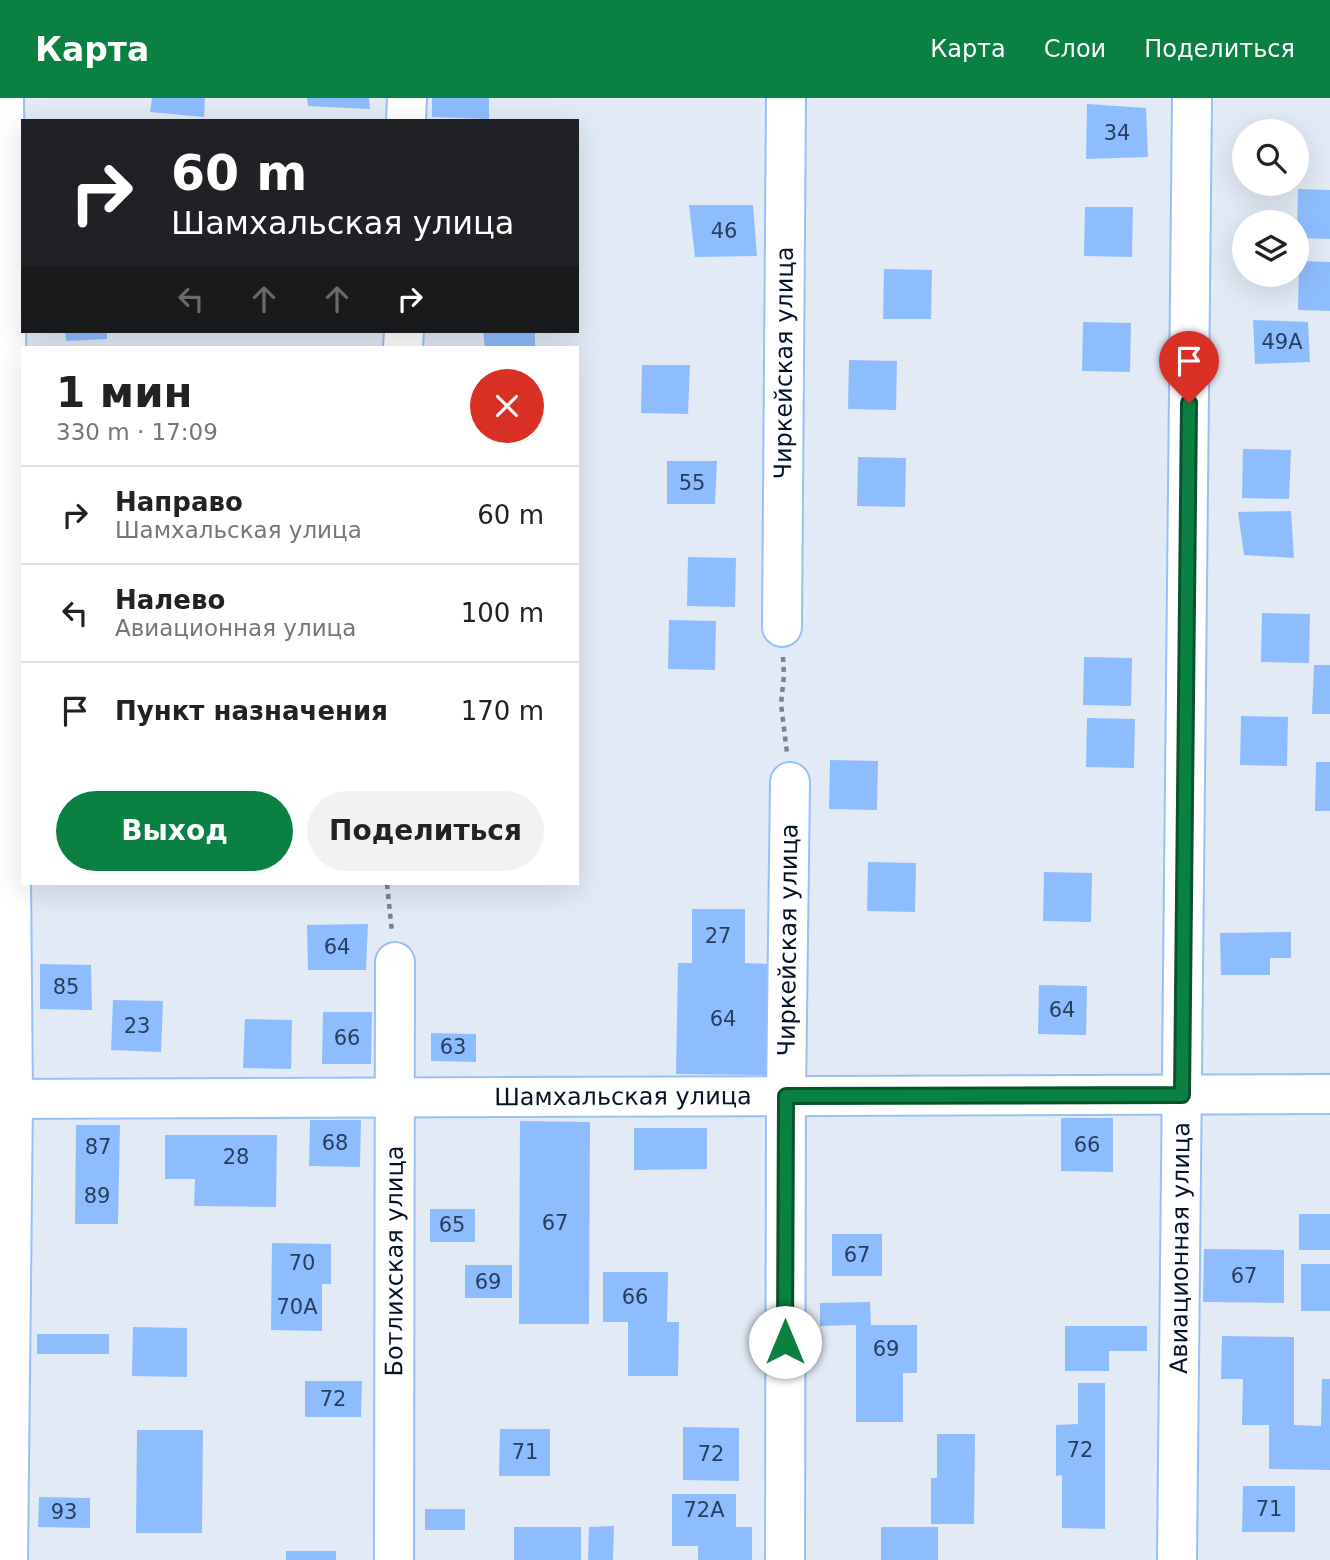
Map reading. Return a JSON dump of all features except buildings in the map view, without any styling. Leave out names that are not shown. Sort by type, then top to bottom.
[{"type":"street","points":[[4,98],[8,1560]]},
{"type":"street","points":[[406,119],[407,98]]},
{"type":"street","name":"Чиркейская улица","points":[[782,627],[786,98]]},
{"type":"street","name":"Авиационная улица","points":[[1177,1560],[1192,98]]},
{"type":"street","name":"Чиркейская улица","points":[[785,1560],[790,782]]},
{"type":"street","name":"Ботлихская улица","points":[[394,1560],[395,962]]},
{"type":"street","name":"Шамхальская улица","points":[[7,1099],[1330,1094]]},
{"type":"path","points":[[782,627],[784,675],[781,704],[790,782]]},
{"type":"path","points":[[387,885],[395,962]]},
{"type":"route","points":[[785,1342],[786,1096],[1182,1095],[1189,403]]}]
